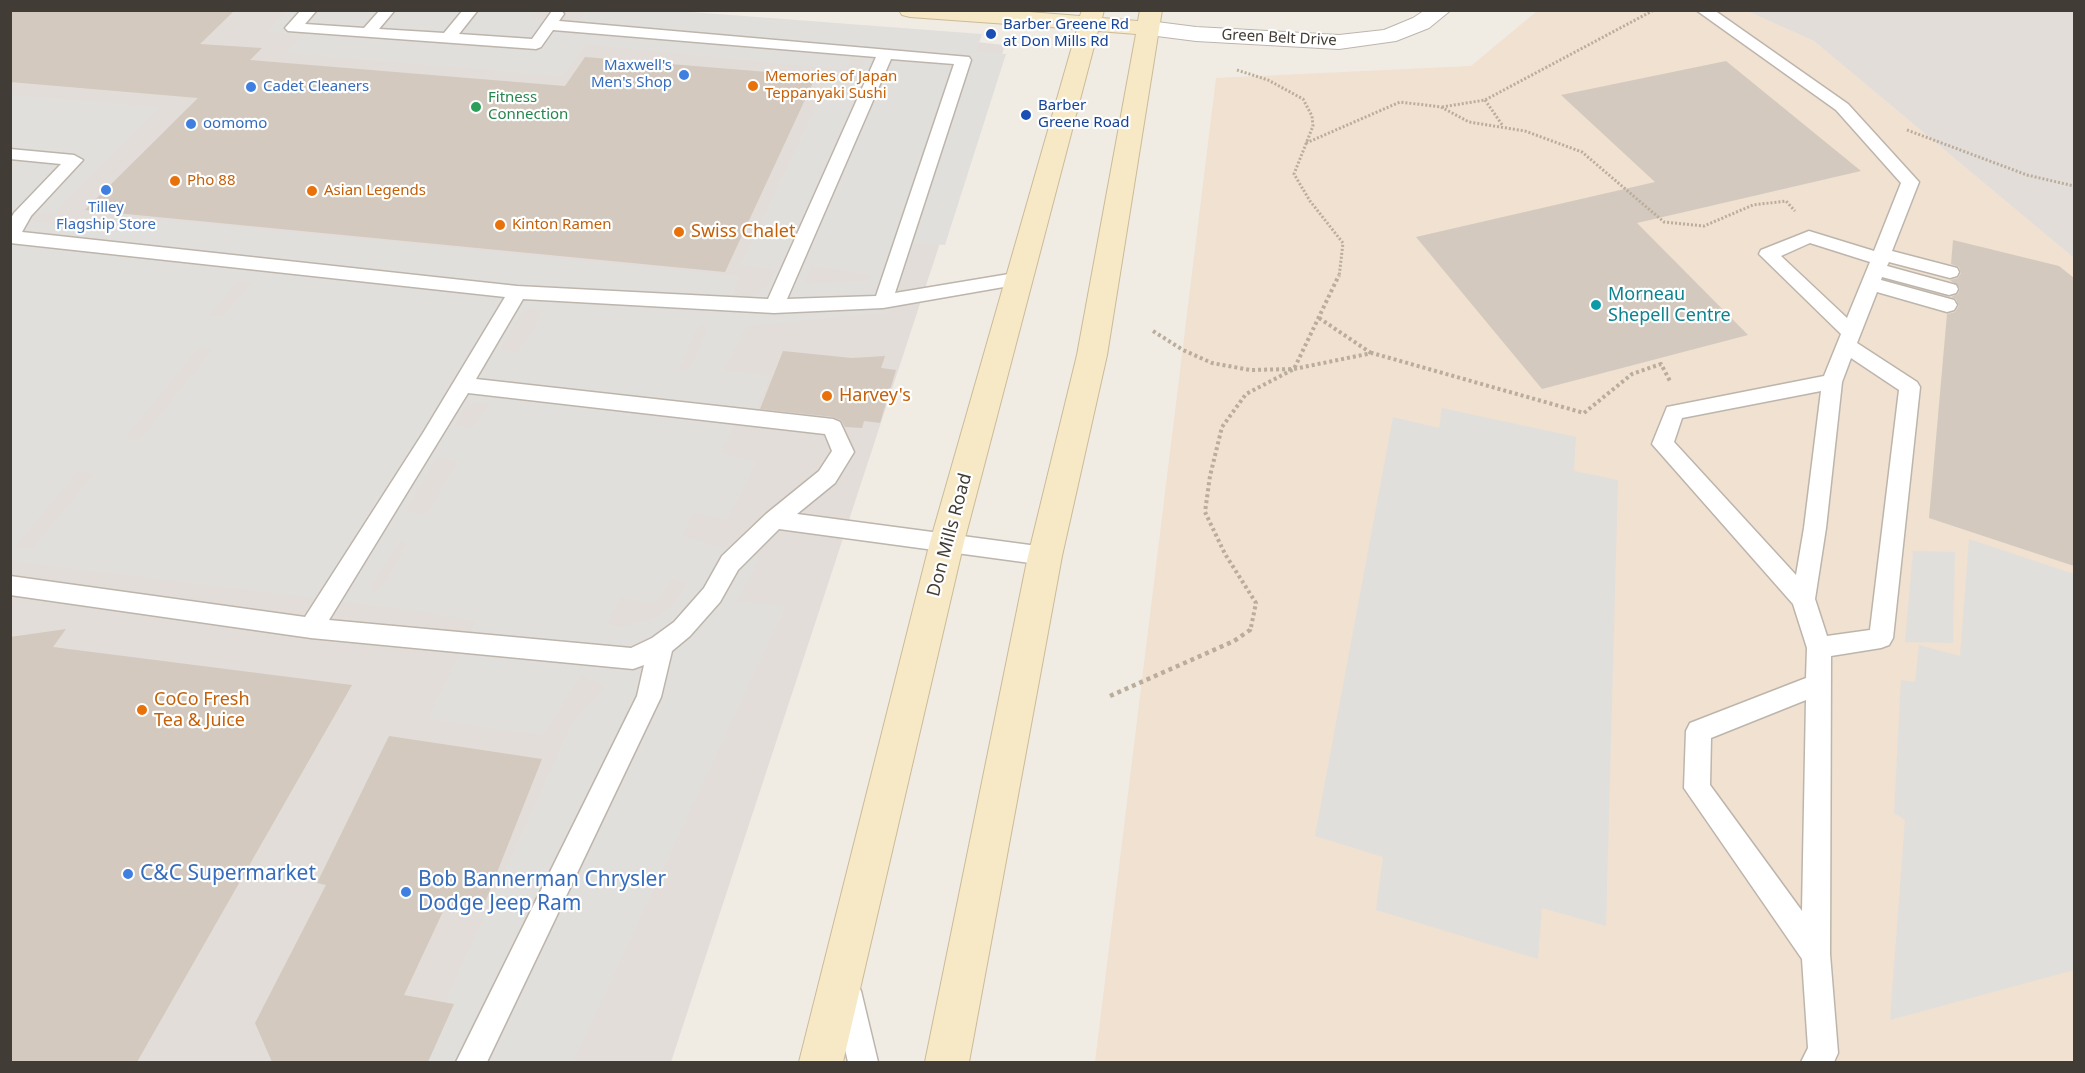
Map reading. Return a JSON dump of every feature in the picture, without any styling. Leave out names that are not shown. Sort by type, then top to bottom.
[{"type":"main road","points":[[910,10],[1150,19],[1092,355],[1045,556],[947,1062]]},
{"type":"main road","name":"Don Mills Road","points":[[821,1062],[947,542],[1092,17]]},
{"type":"street","name":"Green Belt Drive","points":[[1150,19],[1196,34],[1339,42],[1388,36],[1421,23],[1440,10]]},
{"type":"lane","points":[[310,10],[293,28],[536,44],[560,10]]},
{"type":"lane","points":[[368,33],[388,10]]},
{"type":"lane","points":[[448,38],[471,10]]},
{"type":"lane","points":[[1703,10],[1842,107],[1910,182],[1832,382],[1815,528],[1803,600]]},
{"type":"lane","points":[[549,25],[963,60],[883,302]]},
{"type":"lane","points":[[774,306],[886,53]]},
{"type":"lane","points":[[10,154],[74,160],[23,213],[11,237],[517,292],[774,306],[883,302],[1021,278]]},
{"type":"lane","points":[[1819,648],[1881,638],[1910,387],[1849,339],[1768,254],[1809,237],[1878,267],[1949,289],[1878,267]]},
{"type":"lane","points":[[311,628],[517,292]]},
{"type":"lane","points":[[1816,1062],[1823,1053],[1816,954],[1819,648],[1803,600],[1663,444],[1674,412],[1832,382]]},
{"type":"lane","points":[[10,585],[311,628],[633,659],[661,645],[690,621],[712,595],[730,563],[774,520],[827,477],[843,452],[833,427],[461,385]]},
{"type":"lane","points":[[774,520],[1045,556]]},
{"type":"lane","points":[[471,1062],[649,697],[661,645]]},
{"type":"lane","points":[[1816,954],[1697,788],[1699,731],[1819,684]]},
{"type":"lane","points":[[842,972],[863,1062]]},
{"type":"path","points":[[1306,144],[1400,102],[1442,107],[1485,100],[1654,10]]},
{"type":"path","points":[[1110,696],[1234,641],[1250,630],[1256,603],[1225,554],[1205,512],[1210,476],[1222,427],[1246,394],[1294,369],[1339,276],[1342,243],[1310,201],[1294,174],[1312,126],[1312,116],[1303,99],[1268,80],[1232,68]]},
{"type":"path","points":[[1485,100],[1504,127]]},
{"type":"path","points":[[1442,107],[1468,122],[1525,131],[1582,152],[1664,222],[1704,226],[1754,205],[1786,201],[1797,213]]},
{"type":"path","points":[[1853,118],[1912,131],[2027,175],[2074,186]]},
{"type":"path","points":[[1318,318],[1372,353],[1584,412],[1632,374],[1660,364],[1673,386],[1680,392],[1720,404]]},
{"type":"path","points":[[1153,331],[1183,350],[1212,363],[1250,370],[1294,369],[1372,353]]},
{"type":"shaded area","points":[[537,10],[531,19],[579,22],[587,11],[606,13],[608,10],[678,11],[982,34],[976,52],[1006,54],[945,245],[914,243],[890,312],[747,326],[723,370],[769,377],[750,424],[735,422],[721,453],[756,462],[728,519],[693,513],[682,536],[760,558],[737,601],[785,607],[573,1062],[418,1062],[574,719],[606,686],[581,675],[543,735],[428,719],[476,621],[415,610],[11,561],[11,217],[98,233],[118,215],[739,276],[732,298],[755,295],[769,284],[775,272],[773,269],[741,265],[831,75],[857,78],[865,62],[863,59],[851,58],[846,70],[585,44],[563,76],[286,53],[301,36],[267,31],[287,11]],"holes":[[[812,266],[869,274],[866,281],[805,283]],[[238,281],[251,283],[223,317],[209,315]],[[530,309],[541,311],[542,315],[517,353],[500,348],[521,314]],[[702,325],[707,329],[691,368],[681,371],[679,368],[697,328]],[[199,347],[213,349],[140,440],[125,438]],[[477,402],[489,404],[478,423],[470,428],[457,426],[456,423],[465,407]],[[442,457],[458,461],[428,512],[422,515],[407,512],[406,508],[435,460]],[[78,471],[94,474],[32,549],[15,547]],[[400,541],[405,541],[407,545],[382,588],[373,592],[370,588]],[[671,578],[686,583],[671,608],[652,619],[620,627],[608,623],[620,597],[655,603]]]},
{"type":"shaded area","points":[[666,10],[1005,45],[671,1062],[11,1062],[10,11]]},
{"type":"shaded area","points":[[1537,11],[1747,11],[1814,41],[2074,258],[2074,1062],[1095,1062],[1216,78],[1471,66]]},
{"type":"shaded area","points":[[1747,11],[2074,11],[2074,258],[1814,41]]},
{"type":"shaded area","points":[[10,95],[161,107],[53,214],[11,211]]},
{"type":"shaded area","points":[[1442,408],[1576,437],[1574,471],[1618,480],[1606,926],[1542,908],[1538,959],[1376,910],[1383,857],[1315,836],[1393,417],[1439,428]]},
{"type":"shaded area","points":[[1969,539],[2074,574],[2074,970],[1890,1020],[1905,820],[1894,813],[1901,680],[1915,682],[1919,645],[1960,656]]},
{"type":"shaded area","points":[[1913,551],[1955,552],[1953,643],[1905,642]]},
{"type":"building","points":[[10,10],[235,10],[200,44],[262,48],[250,60],[565,86],[585,57],[816,76],[725,272],[85,210],[198,98],[10,82]]},
{"type":"building","points":[[1726,61],[1861,171],[1637,223],[1748,335],[1542,389],[1416,237],[1655,182],[1561,95]]},
{"type":"building","points":[[1953,240],[2059,266],[2074,278],[2074,566],[1929,518],[1947,314],[1955,312],[1959,306],[1956,299],[1951,297],[1958,294],[1960,288],[1950,280],[1958,278],[1961,273],[1959,267],[1951,264]]},
{"type":"building","name":"Harvey's","points":[[783,351],[852,358],[885,356],[881,368],[896,370],[880,423],[864,421],[862,428],[845,427],[841,420],[833,417],[760,409]]},
{"type":"building","name":"C&C Supermarket","points":[[66,629],[53,647],[352,685],[137,1062],[10,1062],[10,637]]},
{"type":"building","name":"Bob Bannerman Chrysler Dodge Jeep Ram","points":[[389,736],[542,759],[486,900],[476,900],[472,909],[446,905],[404,995],[454,1004],[428,1062],[272,1062],[255,1023],[326,885],[317,883]]},
{"type":"place","name":"Barber Greene Rd at Don Mills Rd","points":[[991,34]]},
{"type":"place","name":"Maxwell's Men's Shop","points":[[684,75]]},
{"type":"place","name":"Memories of Japan Teppanyaki Sushi","points":[[753,86]]},
{"type":"place","name":"Cadet Cleaners","points":[[251,87]]},
{"type":"place","name":"Fitness Connection","points":[[476,107]]},
{"type":"place","name":"Barber Greene Road","points":[[1026,115]]},
{"type":"place","name":"oomomo","points":[[191,124]]},
{"type":"place","name":"Pho 88","points":[[175,181]]},
{"type":"place","name":"Tilley Flagship Store","points":[[106,190]]},
{"type":"place","name":"Asian Legends","points":[[312,191]]},
{"type":"place","name":"Kinton Ramen","points":[[500,225]]},
{"type":"place","name":"Swiss Chalet","points":[[679,232]]},
{"type":"place","name":"Morneau Shepell Centre","points":[[1596,305]]},
{"type":"place","name":"Harvey's","points":[[827,396]]},
{"type":"place","name":"CoCo Fresh Tea & Juice","points":[[142,710]]},
{"type":"place","name":"C&C Supermarket","points":[[128,874]]},
{"type":"place","name":"Bob Bannerman Chrysler Dodge Jeep Ram","points":[[406,892]]}]
